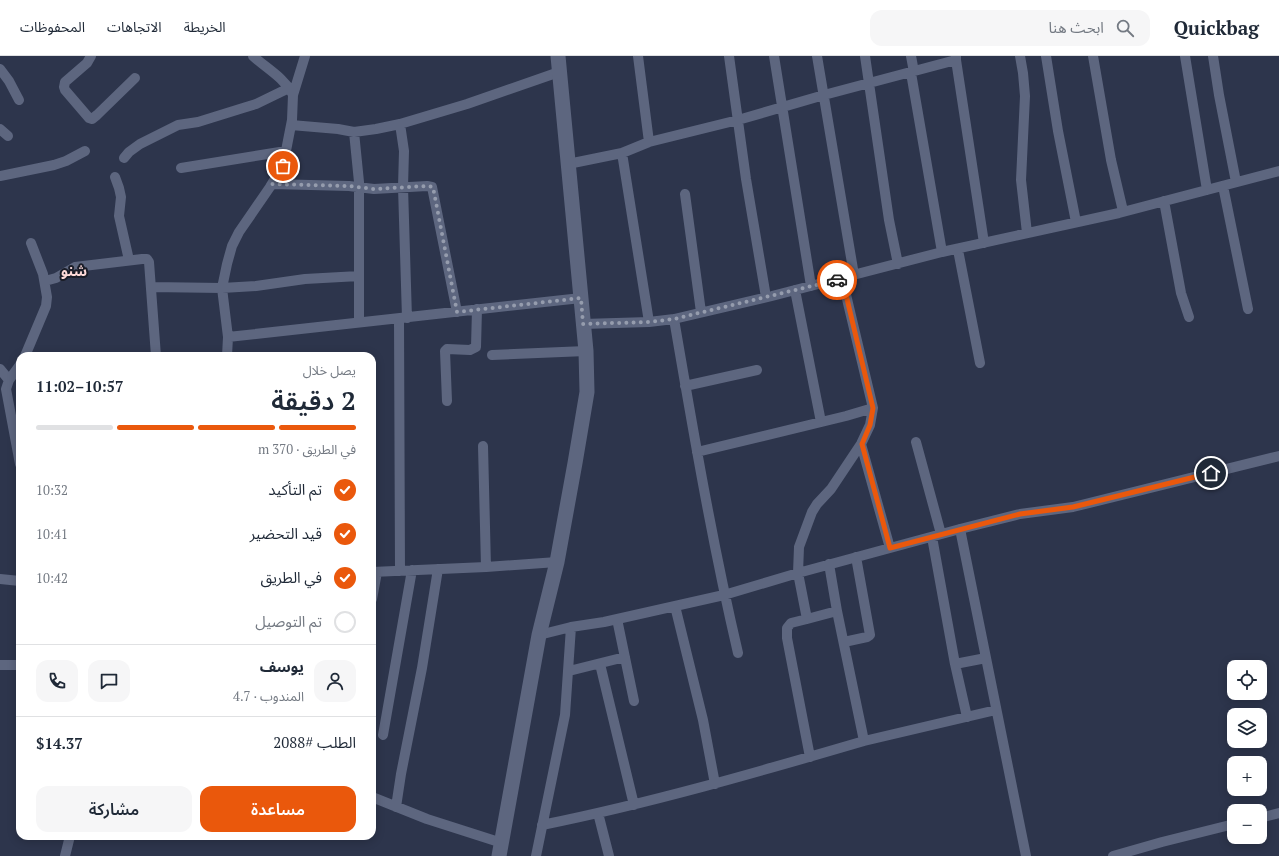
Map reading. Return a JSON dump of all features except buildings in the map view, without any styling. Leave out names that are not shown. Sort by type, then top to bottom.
[{"type":"main road","points":[[500,849],[539,635],[557,562],[587,392],[586,351],[558,56]]},
{"type":"street","points":[[91,56],[88,63],[65,82],[64,85],[65,90],[89,118],[92,119],[97,115],[135,78]]},
{"type":"street","points":[[253,56],[274,73],[291,91]]},
{"type":"street","points":[[227,352],[228,337],[222,288],[227,264],[236,239],[283,166],[291,125],[291,91],[305,56]]},
{"type":"street","points":[[638,56],[649,142]]},
{"type":"street","points":[[729,56],[746,179],[766,297]]},
{"type":"street","points":[[774,56],[811,286]]},
{"type":"street","points":[[817,56],[854,275]]},
{"type":"street","points":[[865,56],[889,220],[898,264]]},
{"type":"street","points":[[911,56],[912,73],[942,252]]},
{"type":"street","points":[[1020,56],[1025,96],[1021,180],[1027,233]]},
{"type":"street","points":[[1046,56],[1058,131],[1076,222]]},
{"type":"street","points":[[1093,56],[1111,160],[1123,211]]},
{"type":"street","points":[[1185,56],[1207,190]]},
{"type":"street","points":[[1213,56],[1236,182]]},
{"type":"street","points":[[568,164],[622,153],[649,142],[738,120],[868,83],[912,73],[956,58],[984,243]]},
{"type":"street","points":[[0,69],[9,81],[19,100]]},
{"type":"street","points":[[291,125],[338,129],[354,132],[400,124],[467,104],[559,72]]},
{"type":"street","points":[[124,158],[129,152],[140,144],[178,125],[198,122],[256,104],[291,91]]},
{"type":"street","points":[[400,124],[404,151],[400,571]]},
{"type":"street","points":[[0,129],[8,136]]},
{"type":"street","points":[[354,132],[359,188],[359,322]]},
{"type":"street","points":[[0,176],[54,165],[66,161],[85,151]]},
{"type":"street","points":[[181,168],[286,151]]},
{"type":"street","points":[[622,153],[649,322]]},
{"type":"street","points":[[583,324],[649,322],[674,319],[811,286],[942,252],[958,250],[1164,201],[1279,171]]},
{"type":"street","points":[[115,177],[121,197],[120,216],[129,260]]},
{"type":"street","points":[[272,184],[374,189],[433,187],[457,312]]},
{"type":"street","points":[[1223,186],[1248,309]]},
{"type":"street","points":[[685,194],[701,312]]},
{"type":"street","points":[[1164,201],[1181,293],[1189,317]]},
{"type":"street","points":[[27,352],[46,306],[47,297],[45,281],[31,243]]},
{"type":"street","points":[[958,250],[980,363]]},
{"type":"street","points":[[45,281],[56,278],[75,267],[129,260],[148,260],[156,352]]},
{"type":"street","points":[[151,287],[222,288],[262,286],[305,279],[359,276]]},
{"type":"street","points":[[808,619],[798,573],[800,546],[812,512],[817,504],[831,489],[862,444],[870,425],[873,408],[842,278]]},
{"type":"street","points":[[795,290],[821,422]]},
{"type":"street","points":[[228,337],[359,322],[403,319],[477,309],[581,298]]},
{"type":"street","points":[[447,401],[445,351],[447,349],[470,350],[476,347],[477,309]]},
{"type":"street","points":[[674,319],[724,595],[738,653]]},
{"type":"street","points":[[492,355],[586,351]]},
{"type":"street","points":[[0,369],[9,380]]},
{"type":"street","points":[[16,370],[9,380],[6,389],[16,443]]},
{"type":"street","points":[[685,386],[757,370]]},
{"type":"street","points":[[697,452],[873,408]]},
{"type":"street","points":[[916,442],[936,536],[955,664],[967,717]]},
{"type":"street","points":[[862,444],[890,548]]},
{"type":"street","points":[[483,446],[486,567]]},
{"type":"street","points":[[539,635],[571,627],[617,620],[724,595],[829,564],[960,529],[1020,514],[1073,507],[1279,456]]},
{"type":"street","points":[[960,529],[1026,856]]},
{"type":"street","points":[[844,642],[870,635],[856,557]]},
{"type":"street","points":[[376,572],[557,562]]},
{"type":"street","points":[[829,564],[864,742]]},
{"type":"street","points":[[396,807],[422,668],[438,569]]},
{"type":"street","points":[[383,735],[412,570]]},
{"type":"street","points":[[0,579],[16,581]]},
{"type":"street","points":[[675,606],[703,720],[715,784]]},
{"type":"street","points":[[810,757],[787,638],[787,628],[791,623],[838,611]]},
{"type":"street","points":[[617,620],[634,701]]},
{"type":"street","points":[[536,856],[565,715],[571,627]]},
{"type":"street","points":[[569,670],[625,657]]},
{"type":"street","points":[[955,664],[986,658]]},
{"type":"street","points":[[600,664],[634,805]]},
{"type":"street","points":[[0,665],[16,665]]},
{"type":"street","points":[[542,825],[634,805],[864,742],[996,710]]},
{"type":"street","points":[[376,799],[500,849]]},
{"type":"street","points":[[1267,816],[1279,813]]},
{"type":"street","points":[[598,814],[609,856]]},
{"type":"street","points":[[1113,856],[1227,826]]},
{"type":"street","points":[[65,856],[69,840]]},
{"type":"way so far","points":[[283,166],[272,184],[349,186],[374,189],[427,186],[433,187],[457,312],[581,298],[583,324],[649,322],[674,319],[837,280]]},
{"type":"district","name":"شنو","points":[[74,271]]},
{"type":"route","points":[[837,280],[842,278],[873,408],[868,432],[862,444],[890,548],[1020,514],[1073,507],[1211,473]]}]
